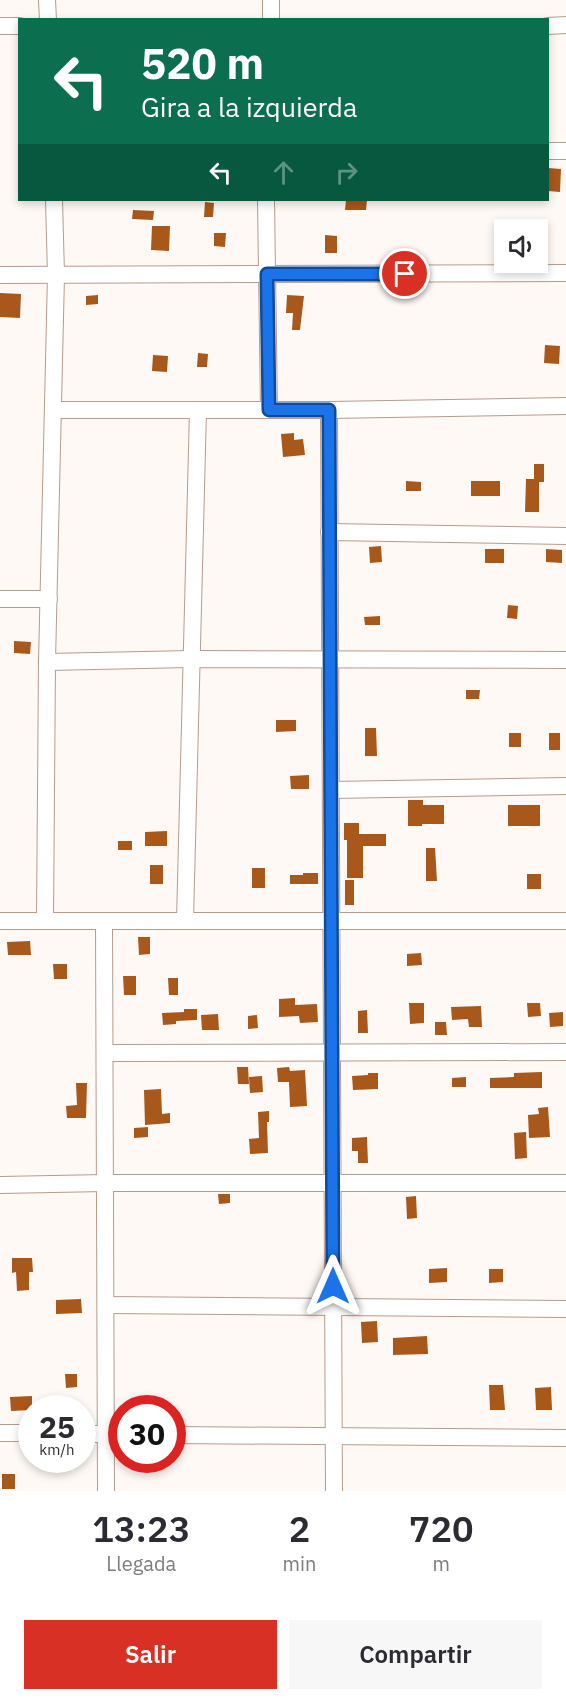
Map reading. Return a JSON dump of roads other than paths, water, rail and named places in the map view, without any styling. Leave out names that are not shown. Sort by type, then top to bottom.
[{"type":"street","points":[[47,0],[48,18]]},
{"type":"street","points":[[271,0],[271,18]]},
{"type":"street","points":[[0,27],[18,26]]},
{"type":"street","points":[[549,26],[566,26]]},
{"type":"street","points":[[549,151],[566,151]]},
{"type":"street","points":[[45,921],[47,662],[56,275],[54,201]]},
{"type":"street","points":[[266,201],[269,410]]},
{"type":"street","points":[[0,275],[566,273]]},
{"type":"street","points":[[53,410],[329,410],[566,406]]},
{"type":"street","points":[[185,921],[198,410]]},
{"type":"street","points":[[329,410],[334,1491]]},
{"type":"street","points":[[329,532],[566,536]]},
{"type":"street","points":[[0,599],[49,599]]},
{"type":"street","points":[[47,662],[191,659],[566,660]]},
{"type":"street","points":[[331,790],[566,786]]},
{"type":"street","points":[[0,921],[566,921]]},
{"type":"street","points":[[104,921],[106,1305],[112,1395]]},
{"type":"street","points":[[105,1053],[566,1052]]},
{"type":"street","points":[[0,1185],[566,1183]]},
{"type":"street","points":[[106,1305],[566,1309]]},
{"type":"street","points":[[0,1433],[18,1433]]},
{"type":"street","points":[[186,1435],[566,1438]]},
{"type":"street","points":[[106,1491],[109,1473]]}]
